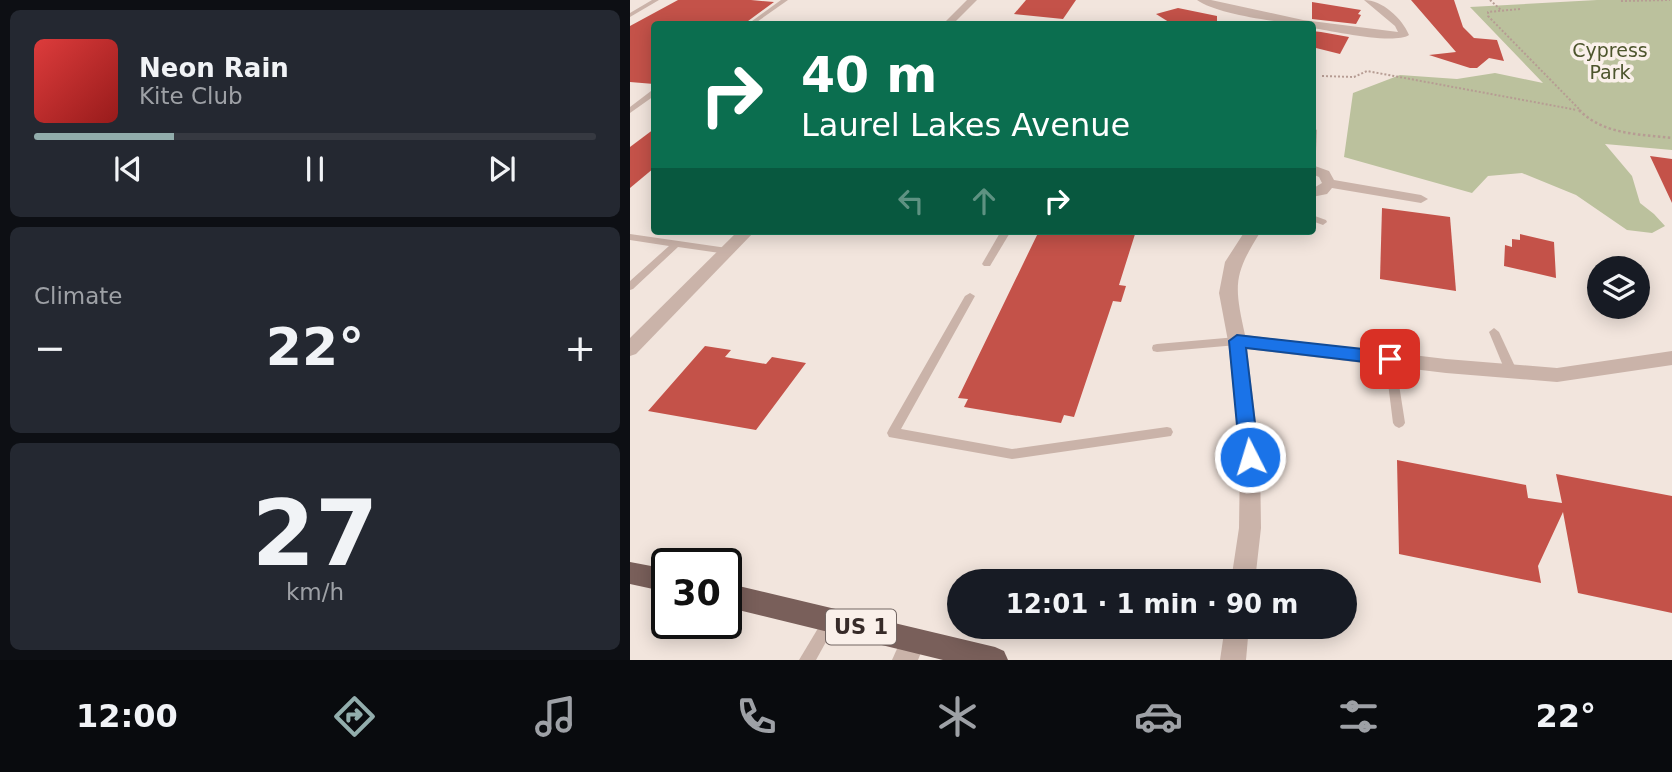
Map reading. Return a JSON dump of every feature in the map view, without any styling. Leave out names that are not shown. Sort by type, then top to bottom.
[{"type":"main road","points":[[630,573],[651,578]]},
{"type":"main road","name":"US 1","points":[[742,599],[831,620],[910,650],[995,660]]},
{"type":"street","points":[[951,21],[972,0]]},
{"type":"street","points":[[1202,0],[1222,7],[1299,21]]},
{"type":"street","points":[[1316,24],[1393,36],[1404,35],[1400,25],[1369,0]]},
{"type":"street","points":[[1316,171],[1324,174],[1329,183]]},
{"type":"street","points":[[1316,192],[1322,191],[1329,183]]},
{"type":"street","points":[[1329,183],[1421,199]]},
{"type":"street","points":[[630,349],[743,235]]},
{"type":"street","points":[[1245,569],[1250,528],[1250,457],[1237,341],[1227,282],[1233,262],[1250,235]]},
{"type":"street","points":[[1237,341],[1512,373],[1584,373],[1672,358]]},
{"type":"street","points":[[1233,660],[1235,639]]},
{"type":"lane","points":[[630,15],[656,0]]},
{"type":"lane","points":[[755,21],[785,0]]},
{"type":"lane","points":[[630,111],[651,95]]},
{"type":"lane","points":[[1316,219],[1323,222]]},
{"type":"lane","points":[[987,264],[1004,235]]},
{"type":"lane","points":[[630,237],[727,251]]},
{"type":"lane","points":[[630,287],[676,244]]},
{"type":"lane","points":[[970,296],[893,433],[1012,454],[1167,432]]},
{"type":"lane","points":[[1494,332],[1512,373]]},
{"type":"lane","points":[[1157,348],[1237,341]]},
{"type":"lane","points":[[1390,359],[1399,424]]},
{"type":"lane","points":[[807,660],[831,620]]},
{"type":"path","points":[[1490,0],[1501,10]]},
{"type":"path","points":[[1621,1],[1670,0]]},
{"type":"path","points":[[1520,9],[1488,12],[1488,16],[1587,118],[1612,131],[1672,138]]},
{"type":"path","points":[[1322,76],[1354,77],[1367,71],[1580,110]]},
{"type":"green space","name":"Cypress Park","points":[[1597,0],[1672,0],[1672,150],[1605,144],[1632,176],[1640,203],[1665,226],[1652,233],[1627,230],[1576,195],[1522,173],[1488,176],[1472,193],[1344,157],[1353,93],[1400,75],[1457,79],[1495,73],[1543,83],[1470,7]]},
{"type":"building","points":[[678,0],[774,2],[748,21],[651,21],[651,84],[630,82],[630,26]]},
{"type":"building","points":[[1026,0],[1076,0],[1063,19],[1014,14]]},
{"type":"building","points":[[1411,0],[1454,0],[1463,27],[1474,38],[1497,40],[1504,61],[1489,58],[1477,68],[1470,68],[1429,55],[1456,52]]},
{"type":"building","points":[[1312,2],[1361,10],[1358,14],[1361,15],[1356,24],[1312,19]]},
{"type":"building","points":[[1178,8],[1217,16],[1217,21],[1167,21],[1156,14]]},
{"type":"building","points":[[1316,32],[1349,37],[1340,54],[1316,48]]},
{"type":"building","points":[[651,131],[651,170],[630,188],[630,147]]},
{"type":"building","points":[[1650,156],[1672,159],[1672,203]]},
{"type":"building","points":[[1382,208],[1450,217],[1456,291],[1380,279]]},
{"type":"building","points":[[1520,234],[1554,242],[1556,278],[1504,266],[1505,245],[1512,247],[1512,239],[1520,240]]},
{"type":"building","points":[[1037,235],[1135,235],[1119,285],[1126,286],[1121,302],[1113,301],[1074,417],[1064,415],[1061,423],[964,407],[968,399],[958,398]]},
{"type":"building","points":[[705,346],[731,350],[725,357],[766,364],[772,357],[806,363],[756,430],[648,411]]},
{"type":"building","points":[[1397,460],[1526,485],[1528,498],[1562,503],[1556,474],[1672,496],[1672,613],[1578,593],[1563,512],[1538,566],[1541,583],[1399,554]]},
{"type":"route","points":[[1250,457],[1237,341],[1390,359]]}]
